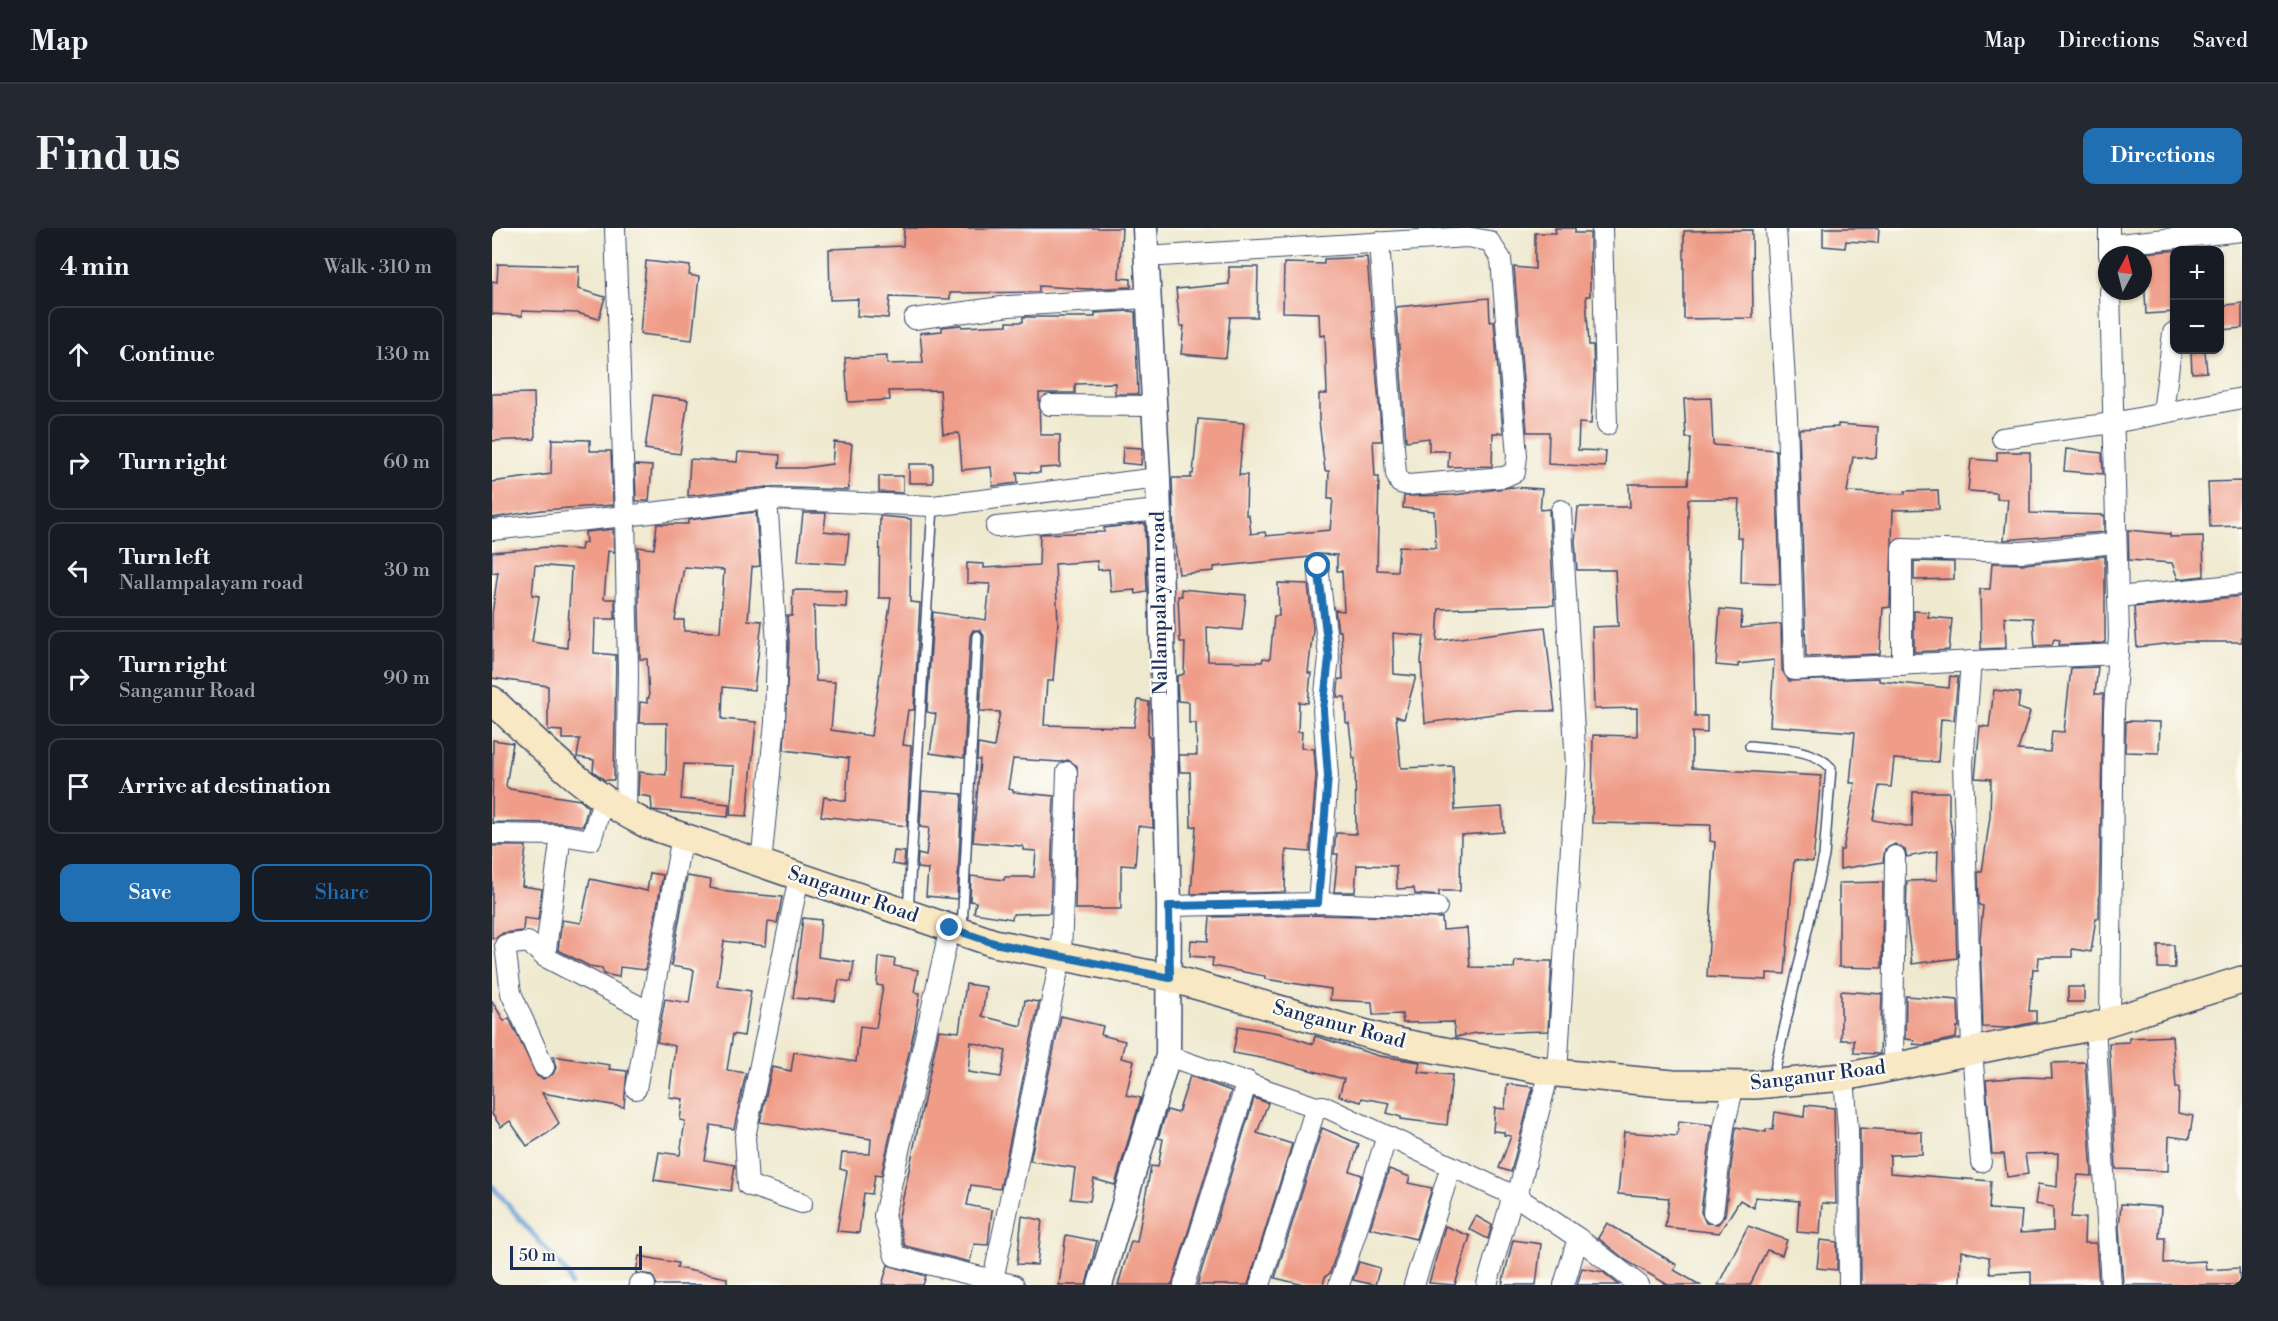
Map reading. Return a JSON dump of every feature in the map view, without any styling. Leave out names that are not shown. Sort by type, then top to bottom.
[{"type":"main road","name":"Sanganur Road","points":[[492,700],[579,781],[626,814],[761,864],[994,943],[1170,978],[1388,1040],[1553,1073],[1673,1084],[1734,1085],[1844,1077],[2102,1023],[2242,980]]},
{"type":"street","points":[[615,228],[628,672],[626,814]]},
{"type":"street","name":"Nallampalayam road","points":[[1100,1285],[1168,1056],[1169,906],[1158,478],[1144,228]]},
{"type":"street","points":[[1602,228],[1607,424]]},
{"type":"street","points":[[1776,228],[1787,416],[1794,670],[2118,654]]},
{"type":"street","points":[[2109,243],[2242,231]]},
{"type":"street","points":[[1145,256],[1379,242],[1478,239],[1490,241],[1501,260],[1517,456],[1515,472],[1504,477],[1407,485],[1400,483],[1396,474],[1379,242]]},
{"type":"street","points":[[914,319],[1010,306],[1147,298]]},
{"type":"street","points":[[2110,300],[2118,654],[2102,1023],[2111,1285]]},
{"type":"street","points":[[2163,413],[2170,354]]},
{"type":"street","points":[[2002,438],[2113,423],[2242,398]]},
{"type":"street","points":[[1050,405],[1153,406]]},
{"type":"street","points":[[492,530],[767,499],[933,506],[1158,478]]},
{"type":"street","points":[[761,864],[775,722],[777,644],[767,499]]},
{"type":"street","points":[[996,527],[1158,510]]},
{"type":"street","points":[[1487,1285],[1553,1073],[1576,765],[1561,510]]},
{"type":"street","points":[[1902,664],[1902,549],[2022,552],[2116,543]]},
{"type":"street","points":[[1318,566],[1329,658],[1323,710],[1328,776],[1318,903]]},
{"type":"street","points":[[2118,597],[2242,584]]},
{"type":"street","points":[[1971,661],[1963,764],[1972,1051],[1981,1162]]},
{"type":"street","points":[[993,1280],[1061,956],[1067,772]]},
{"type":"street","points":[[492,834],[561,836],[591,840],[604,797]]},
{"type":"street","points":[[545,957],[561,836]]},
{"type":"street","points":[[636,1089],[682,836]]},
{"type":"street","points":[[1893,1067],[1895,856]]},
{"type":"street","points":[[799,877],[745,1137],[748,1185],[802,1203]]},
{"type":"street","points":[[1169,906],[1318,903],[1437,907]]},
{"type":"street","points":[[956,930],[884,1216],[895,1256],[1014,1285]]},
{"type":"street","points":[[544,1067],[511,993],[505,945],[528,942],[545,957],[650,1012]]},
{"type":"street","points":[[1168,1056],[1316,1107],[1323,1106],[1515,1196],[1578,1238],[1639,1285]]},
{"type":"street","points":[[1844,1077],[1848,1129],[1849,1285]]},
{"type":"street","points":[[1184,1285],[1247,1082]]},
{"type":"street","points":[[1713,1213],[1724,1127],[1734,1085]]},
{"type":"street","points":[[1260,1285],[1316,1107]]},
{"type":"street","points":[[1340,1285],[1387,1137]]},
{"type":"street","points":[[1414,1285],[1451,1166]]},
{"type":"street","points":[[1564,1285],[1578,1238]]},
{"type":"lane","points":[[908,914],[933,506]]},
{"type":"lane","points":[[956,930],[977,636]]},
{"type":"lane","points":[[1750,746],[1810,754],[1825,760],[1831,768],[1824,855],[1772,1084]]},
{"type":"building","points":[[904,228],[1122,228],[1119,278],[1131,279],[1131,287],[1088,289],[1039,286],[1039,292],[950,293],[950,299],[890,297],[888,318],[857,316],[858,299],[830,300],[829,249],[903,246]]},
{"type":"building","points":[[1555,228],[1575,228],[1575,233],[1590,233],[1590,296],[1586,296],[1589,345],[1593,345],[1594,373],[1591,424],[1579,423],[1578,450],[1606,451],[1605,467],[1548,464],[1549,432],[1527,432],[1514,267],[1535,269],[1535,233],[1556,233]]},
{"type":"building","points":[[1823,228],[1879,228],[1878,243],[1846,241],[1845,248],[1823,246]]},
{"type":"building","points":[[1752,230],[1753,318],[1684,319],[1684,231]]},
{"type":"building","points":[[2170,250],[2170,312],[2146,314],[2145,300],[2152,300],[2152,252]]},
{"type":"building","points":[[1367,257],[1382,441],[1373,441],[1375,477],[1379,477],[1377,570],[1397,571],[1399,546],[1436,548],[1434,511],[1403,508],[1404,496],[1454,495],[1512,487],[1542,489],[1540,510],[1549,509],[1554,605],[1439,609],[1437,641],[1545,627],[1555,711],[1517,711],[1425,723],[1421,660],[1424,636],[1393,633],[1394,674],[1416,676],[1404,719],[1396,716],[1401,768],[1453,766],[1455,810],[1502,807],[1504,832],[1461,835],[1460,891],[1439,891],[1439,896],[1415,894],[1414,888],[1397,889],[1396,866],[1357,865],[1355,892],[1334,892],[1338,854],[1334,854],[1336,833],[1356,834],[1355,758],[1353,758],[1349,723],[1346,723],[1345,697],[1337,697],[1339,679],[1343,679],[1341,631],[1338,631],[1335,610],[1344,611],[1342,571],[1337,571],[1337,555],[1317,554],[1310,557],[1214,567],[1214,571],[1179,574],[1174,540],[1172,478],[1191,478],[1193,474],[1198,419],[1244,423],[1239,475],[1247,475],[1246,515],[1249,515],[1251,534],[1265,532],[1266,536],[1330,530],[1333,499],[1328,499],[1329,471],[1325,471],[1319,421],[1319,394],[1327,394],[1325,335],[1320,336],[1319,313],[1283,312],[1284,263],[1324,264],[1324,259]]},
{"type":"building","points":[[646,261],[690,266],[689,275],[699,277],[692,340],[640,334]]},
{"type":"building","points":[[498,264],[579,266],[578,289],[605,297],[599,319],[577,313],[522,311],[522,316],[492,314],[492,281],[497,282]]},
{"type":"building","points":[[1229,267],[1258,267],[1257,317],[1230,317],[1226,358],[1181,354],[1184,326],[1180,326],[1176,289],[1229,284]]},
{"type":"building","points":[[1489,298],[1490,322],[1494,321],[1503,433],[1493,433],[1492,466],[1448,467],[1449,451],[1429,451],[1429,438],[1406,441],[1396,307]]},
{"type":"building","points":[[2242,303],[2242,328],[2224,330],[2224,305]]},
{"type":"building","points":[[1135,312],[1138,394],[1115,394],[1115,383],[1075,384],[1075,393],[1039,393],[1040,435],[1060,435],[1060,467],[1040,468],[1040,473],[1017,472],[1018,483],[993,486],[991,467],[962,470],[959,433],[943,434],[940,390],[889,391],[890,400],[848,402],[845,358],[887,356],[887,364],[923,363],[920,333],[942,331],[942,327],[961,325],[962,327],[1007,325],[1007,322],[1023,322],[1023,317],[1095,317],[1095,313]]},
{"type":"building","points":[[2191,354],[2205,354],[2207,372],[2192,373]]},
{"type":"building","points":[[534,393],[535,439],[492,441],[492,394]]},
{"type":"building","points":[[653,395],[688,400],[680,454],[645,449]]},
{"type":"building","points":[[1711,398],[1713,445],[1776,450],[1780,584],[1741,583],[1742,538],[1737,537],[1739,499],[1688,499],[1688,572],[1693,624],[1695,716],[1707,716],[1707,733],[1692,732],[1692,768],[1821,776],[1813,862],[1794,860],[1785,974],[1767,973],[1767,980],[1707,977],[1715,842],[1710,841],[1711,825],[1592,823],[1593,735],[1637,736],[1637,708],[1594,709],[1592,627],[1618,626],[1615,570],[1577,570],[1575,541],[1578,507],[1630,507],[1629,484],[1688,484],[1691,438],[1686,438],[1684,399]]},
{"type":"building","points":[[1838,424],[1878,427],[1876,458],[1853,457],[1847,492],[1905,494],[1905,491],[1938,490],[1939,509],[1893,510],[1890,607],[1883,608],[1880,654],[1806,657],[1799,429],[1838,427]]},
{"type":"building","points":[[552,439],[590,440],[590,451],[611,451],[613,505],[542,510],[492,518],[492,482],[551,474]]},
{"type":"building","points":[[834,442],[852,444],[848,490],[767,487],[688,496],[690,459],[737,462],[738,452],[780,455],[779,468],[803,468],[832,464]]},
{"type":"building","points":[[1123,447],[1142,448],[1141,465],[1122,463]]},
{"type":"building","points":[[2066,449],[2102,453],[2103,474],[2064,471]]},
{"type":"building","points":[[1997,452],[2030,452],[2030,513],[2104,515],[2104,532],[2004,540],[2008,499],[1997,499],[1997,493],[1968,491],[1971,459],[1997,461]]},
{"type":"building","points":[[909,464],[933,464],[933,483],[909,483]]},
{"type":"building","points":[[635,465],[652,466],[649,501],[636,501]]},
{"type":"building","points":[[879,476],[903,476],[903,493],[879,492]]},
{"type":"building","points":[[2242,481],[2242,526],[2210,527],[2208,482]]},
{"type":"building","points":[[756,512],[760,566],[752,567],[748,620],[762,621],[754,690],[723,687],[722,719],[756,722],[747,816],[730,815],[734,766],[684,764],[681,799],[729,804],[728,817],[652,810],[651,797],[638,795],[639,772],[666,775],[667,723],[639,723],[640,702],[647,703],[647,698],[649,698],[647,659],[640,659],[638,547],[654,549],[657,524],[688,524],[688,520]],"holes":[[[684,567],[724,570],[720,632],[684,631],[684,620],[675,620]]]},
{"type":"building","points":[[803,513],[826,513],[824,531],[849,534],[846,564],[798,561]]},
{"type":"building","points":[[880,516],[911,519],[910,602],[920,603],[914,710],[908,710],[903,745],[911,746],[907,826],[821,816],[824,797],[846,801],[849,758],[784,750],[789,644],[787,616],[792,616],[793,590],[847,591],[846,607],[814,606],[816,681],[835,682],[831,730],[871,736],[891,598],[879,598]]},
{"type":"building","points":[[1145,523],[1147,592],[1136,594],[1135,590],[1111,592],[1109,569],[1098,570],[1097,561],[1055,564],[1058,622],[1053,681],[1047,681],[1044,725],[1134,727],[1138,700],[1149,702],[1148,737],[1150,737],[1153,828],[1138,826],[1135,866],[1121,865],[1121,909],[1075,909],[1077,766],[1068,760],[1060,762],[1013,759],[1008,789],[1013,792],[1054,796],[1050,913],[1013,914],[1012,919],[974,913],[976,902],[970,901],[971,876],[1004,880],[1005,877],[1034,877],[1036,851],[1023,850],[1023,846],[973,842],[980,760],[977,760],[978,744],[994,747],[1000,712],[980,711],[984,636],[980,630],[973,630],[970,636],[964,758],[930,753],[936,714],[927,712],[933,612],[986,620],[990,584],[967,583],[967,563],[984,564],[984,568],[1039,565],[1040,534],[1104,532],[1104,528]]},
{"type":"building","points":[[613,529],[614,552],[608,551],[604,599],[615,599],[615,619],[595,619],[594,653],[616,655],[614,780],[605,780],[593,771],[594,760],[577,757],[580,739],[562,739],[562,731],[548,730],[548,686],[492,678],[492,614],[498,572],[492,573],[492,552],[548,547],[581,550],[582,544],[586,543],[585,532]],"holes":[[[535,565],[571,568],[567,648],[532,642],[539,596],[532,595]]]},
{"type":"building","points":[[2128,530],[2170,534],[2170,537],[2203,536],[2204,576],[2178,579],[2172,563],[2129,560]]},
{"type":"building","points":[[2105,556],[2105,643],[2059,645],[2060,640],[2054,639],[2052,645],[2035,646],[2033,618],[2005,617],[2006,648],[1981,649],[1980,589],[1990,589],[1992,563],[2023,564]]},
{"type":"building","points":[[1914,561],[1954,562],[1954,579],[1914,580]]},
{"type":"building","points":[[1278,583],[1308,584],[1313,629],[1308,673],[1311,673],[1308,703],[1299,702],[1298,732],[1302,732],[1301,748],[1314,749],[1316,776],[1310,852],[1286,850],[1285,892],[1191,894],[1196,826],[1191,827],[1190,772],[1180,772],[1179,755],[1197,755],[1196,723],[1189,723],[1189,702],[1178,701],[1177,676],[1184,674],[1185,642],[1180,642],[1178,596],[1182,596],[1181,589],[1246,595],[1242,630],[1207,627],[1208,661],[1262,662],[1263,658],[1270,659],[1274,616],[1279,616]]},
{"type":"building","points":[[2242,596],[2242,642],[2184,642],[2137,647],[2134,607]]},
{"type":"building","points":[[1720,609],[1742,611],[1741,628],[1781,624],[1782,670],[1789,681],[1879,678],[1879,681],[1949,688],[1950,676],[1958,677],[1954,720],[1941,719],[1938,762],[1894,759],[1891,787],[1879,786],[1873,820],[1912,827],[1913,792],[1949,792],[1957,958],[1912,964],[1906,916],[1907,881],[1937,880],[1938,851],[1907,857],[1905,850],[1895,844],[1885,849],[1883,862],[1840,869],[1840,850],[1843,850],[1855,783],[1850,783],[1855,732],[1770,726],[1774,660],[1738,664],[1738,667],[1716,665]]},
{"type":"building","points":[[1914,611],[1929,612],[1928,617],[1952,619],[1949,650],[1914,652]]},
{"type":"building","points":[[2098,667],[2095,694],[2103,694],[2099,918],[2096,918],[2091,952],[2072,949],[2072,957],[2039,957],[2038,969],[2033,969],[2029,1011],[2036,1011],[2036,1022],[2007,1028],[1983,1027],[1980,938],[1983,906],[1979,905],[1978,872],[1982,872],[1990,817],[1991,779],[1975,778],[1980,726],[1989,727],[1994,690],[2020,693],[2018,708],[2030,712],[2018,750],[2050,752],[2052,731],[2064,732],[2071,668]]},
{"type":"building","points":[[2126,721],[2160,722],[2159,753],[2125,752]]},
{"type":"building","points":[[493,740],[513,743],[506,786],[510,789],[580,800],[588,807],[583,826],[561,823],[492,822]]},
{"type":"building","points":[[922,791],[962,794],[957,899],[926,896],[928,869],[917,868],[918,854],[926,856],[929,828],[920,827]]},
{"type":"building","points":[[492,846],[526,846],[522,886],[542,889],[538,920],[524,918],[523,931],[503,933],[496,938],[492,938]]},
{"type":"building","points":[[894,851],[905,852],[904,866],[892,864]]},
{"type":"building","points":[[650,873],[663,875],[645,970],[620,967],[619,977],[604,974],[602,968],[589,966],[558,950],[562,920],[581,923],[590,879],[647,891]]},
{"type":"building","points":[[687,876],[711,880],[710,888],[728,892],[782,897],[777,923],[768,922],[766,946],[724,941],[717,986],[751,991],[744,1036],[733,1034],[727,1070],[746,1073],[734,1129],[711,1125],[705,1160],[735,1165],[731,1191],[654,1180],[659,1152],[680,1155],[685,1121],[680,1120],[683,1099],[669,1097],[675,1046],[657,1042],[665,999],[689,1003],[694,970],[671,966]]},
{"type":"building","points":[[1883,882],[1882,968],[1839,967],[1839,883]]},
{"type":"building","points":[[1318,915],[1442,918],[1443,930],[1467,928],[1470,967],[1514,968],[1515,961],[1552,961],[1548,1031],[1476,1033],[1455,1037],[1454,1022],[1403,1023],[1402,1014],[1373,1015],[1372,1002],[1330,1000],[1331,989],[1265,979],[1265,976],[1212,966],[1213,958],[1190,956],[1191,940],[1208,941],[1210,917]]},
{"type":"building","points":[[803,918],[821,920],[818,957],[854,962],[851,982],[839,980],[835,1001],[793,998]]},
{"type":"building","points":[[2158,945],[2174,945],[2175,968],[2158,968]]},
{"type":"building","points":[[879,957],[895,959],[894,966],[918,970],[914,992],[920,993],[915,1026],[881,1176],[875,1175],[872,1194],[864,1193],[859,1233],[837,1231],[847,1171],[840,1169],[842,1153],[870,1154],[871,1139],[760,1122],[772,1067],[791,1071],[794,1052],[856,1062],[860,1026],[876,1028],[883,986],[877,985]]},
{"type":"building","points":[[966,984],[986,987],[982,1016],[1021,1026],[1025,1000],[1039,1002],[1000,1189],[971,1185],[967,1205],[992,1210],[988,1245],[974,1244],[970,1262],[905,1246],[898,1221],[939,1030],[959,1032]],"holes":[[[971,1042],[1006,1051],[1001,1077],[968,1072]]]},
{"type":"building","points":[[2068,987],[2084,987],[2084,1002],[2068,1002]]},
{"type":"building","points":[[1841,991],[1882,994],[1880,1054],[1854,1053],[1854,1040],[1841,1040]]},
{"type":"building","points":[[1906,996],[1958,1000],[1959,1027],[1957,1027],[1956,1038],[1923,1045],[1913,1044],[1914,1040],[1905,1039]]},
{"type":"building","points":[[492,1001],[504,1021],[509,1018],[537,1076],[543,1079],[553,1074],[556,1068],[553,1056],[610,1065],[609,1069],[627,1071],[624,1107],[542,1093],[559,1123],[548,1133],[527,1146],[510,1121],[501,1127],[492,1114]]},
{"type":"building","points":[[1061,1016],[1103,1026],[1101,1035],[1125,1041],[1121,1058],[1134,1061],[1126,1095],[1141,1098],[1115,1185],[1094,1179],[1090,1201],[1071,1199],[1075,1168],[1030,1161]]},
{"type":"building","points":[[1238,1026],[1279,1033],[1313,1044],[1315,1036],[1379,1056],[1420,1062],[1418,1072],[1452,1075],[1447,1125],[1401,1119],[1401,1117],[1387,1113],[1390,1103],[1362,1098],[1361,1102],[1339,1096],[1344,1079],[1272,1060],[1233,1053]]},
{"type":"building","points":[[2172,1036],[2176,1088],[2179,1088],[2178,1113],[2193,1116],[2189,1139],[2169,1136],[2168,1171],[2116,1169],[2109,1043],[2129,1042],[2129,1038]]},
{"type":"building","points":[[2085,1062],[2092,1176],[2078,1175],[2071,1217],[2085,1218],[2084,1243],[2096,1243],[2099,1285],[2031,1285],[2031,1271],[1990,1273],[1989,1257],[1961,1251],[1960,1285],[1861,1285],[1860,1128],[1922,1132],[1922,1154],[1890,1155],[1890,1173],[1991,1181],[1989,1209],[2022,1211],[2020,1233],[2053,1231],[2053,1207],[2035,1204],[2038,1184],[2057,1187],[2058,1153],[2025,1154],[2028,1174],[2007,1177],[2004,1154],[1992,1154],[1986,1080],[2023,1077],[2052,1078],[2051,1063]]},
{"type":"building","points":[[1190,1076],[1231,1091],[1172,1285],[1118,1285],[1131,1241],[1137,1242],[1151,1166],[1158,1167],[1163,1139],[1158,1138],[1167,1110],[1178,1113]]},
{"type":"building","points":[[1507,1084],[1533,1087],[1511,1172],[1499,1168],[1511,1136],[1504,1135],[1504,1132],[1493,1131],[1495,1108],[1505,1109]]},
{"type":"building","points":[[1254,1098],[1268,1103],[1257,1133],[1292,1144],[1248,1285],[1197,1285]]},
{"type":"building","points":[[1805,1105],[1834,1108],[1836,1204],[1822,1203],[1820,1234],[1797,1232],[1799,1201],[1755,1197],[1754,1208],[1740,1200],[1719,1233],[1665,1227],[1669,1198],[1618,1194],[1624,1132],[1677,1136],[1679,1121],[1712,1125],[1701,1212],[1706,1223],[1718,1224],[1725,1215],[1736,1127],[1766,1132],[1766,1129],[1773,1130],[1775,1112],[1804,1117]]},
{"type":"building","points":[[1322,1128],[1359,1144],[1350,1171],[1362,1175],[1330,1273],[1325,1277],[1323,1285],[1304,1285],[1275,1278]]},
{"type":"building","points":[[1389,1169],[1410,1177],[1408,1183],[1432,1188],[1416,1239],[1370,1228]]},
{"type":"building","points":[[2121,1204],[2161,1207],[2159,1238],[2165,1238],[2164,1263],[2205,1261],[2206,1270],[2239,1268],[2240,1285],[2123,1285],[2119,1227]]},
{"type":"building","points":[[1022,1216],[1042,1220],[1037,1265],[1017,1264]]},
{"type":"building","points":[[1476,1216],[1492,1225],[1488,1239],[1469,1229]]},
{"type":"building","points":[[1607,1223],[1677,1265],[1674,1270],[1700,1285],[1668,1285],[1627,1261],[1598,1238]]},
{"type":"building","points":[[1445,1226],[1470,1236],[1455,1285],[1429,1283]]},
{"type":"building","points":[[1748,1226],[1787,1240],[1782,1255],[1767,1250],[1750,1285],[1718,1285]]},
{"type":"building","points":[[1066,1235],[1097,1241],[1086,1285],[1059,1285]]},
{"type":"building","points":[[1513,1240],[1541,1244],[1536,1285],[1502,1285]]},
{"type":"building","points":[[1820,1240],[1837,1242],[1837,1270],[1817,1268]]},
{"type":"building","points":[[639,1256],[678,1263],[677,1268],[727,1278],[727,1285],[657,1285],[652,1275],[636,1273]]},
{"type":"building","points":[[1359,1262],[1380,1268],[1375,1285],[1353,1280]]},
{"type":"building","points":[[888,1265],[926,1276],[923,1285],[882,1285]]},
{"type":"building","points":[[1582,1268],[1603,1272],[1619,1285],[1577,1285]]},
{"type":"waterway","points":[[492,1186],[569,1276],[571,1285]]},
{"type":"route","points":[[950,928],[994,943],[1170,978],[1169,906],[1318,903],[1328,776],[1323,710],[1329,658],[1318,566]]}]
